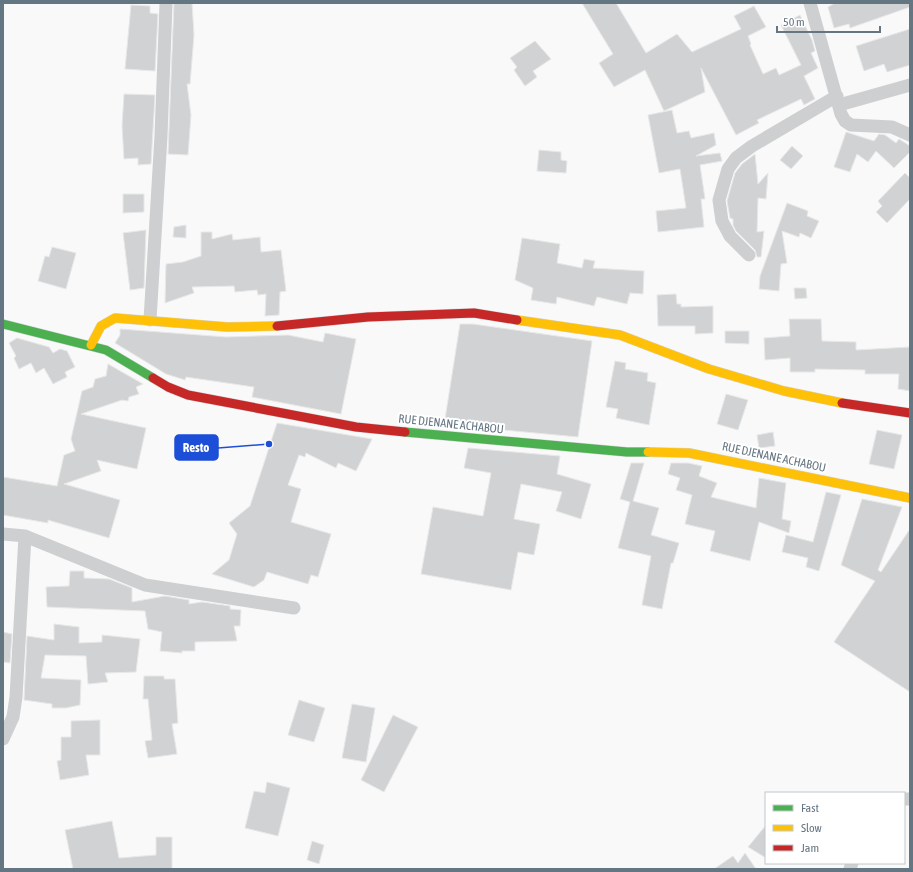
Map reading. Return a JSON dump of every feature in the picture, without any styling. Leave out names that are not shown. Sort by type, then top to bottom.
[{"type":"main road","points":[[91,345],[101,326],[110,320],[122,317],[226,327],[274,326],[368,317],[474,313],[620,335],[709,369],[784,391],[838,402],[910,413]]},
{"type":"main road","name":"RUE DJENANE ACHABOU","points":[[3,324],[91,345],[120,356],[168,386],[188,395],[264,410],[356,427],[627,452],[688,453],[910,498]]},
{"type":"street","points":[[150,320],[161,136],[166,4]]},
{"type":"street","points":[[812,4],[841,114],[846,121],[851,125],[892,127],[910,135]]},
{"type":"street","points":[[749,255],[730,236],[722,222],[719,200],[728,169],[736,158],[752,146],[838,100],[910,85]]},
{"type":"street","points":[[3,534],[25,536],[146,585],[294,608]]},
{"type":"street","points":[[3,739],[13,717],[16,697],[25,536]]},
{"type":"building","points":[[174,3],[192,3],[194,35],[190,84],[187,84],[191,115],[188,155],[168,154]]},
{"type":"building","points":[[582,3],[616,3],[646,53],[677,34],[692,52],[741,29],[734,16],[754,6],[766,27],[748,36],[750,45],[763,74],[776,68],[779,75],[801,65],[781,25],[800,15],[812,40],[815,51],[811,53],[818,68],[804,76],[815,99],[804,105],[801,99],[757,120],[759,123],[736,135],[701,68],[705,92],[664,111],[645,70],[614,87],[599,63],[613,54]]},
{"type":"building","points":[[835,3],[910,3],[910,7],[850,28],[849,24],[834,28],[828,7]]},
{"type":"building","points":[[131,5],[150,6],[150,13],[158,14],[155,71],[125,69]]},
{"type":"building","points":[[910,29],[910,65],[887,72],[884,64],[864,71],[856,46]]},
{"type":"building","points":[[535,41],[551,59],[533,71],[537,77],[525,86],[514,70],[517,67],[510,58]]},
{"type":"building","points":[[124,94],[155,95],[151,164],[138,165],[138,158],[124,159],[122,126]]},
{"type":"building","points":[[672,110],[677,133],[689,131],[691,138],[714,133],[716,145],[696,156],[720,153],[722,161],[700,165],[705,199],[701,199],[704,227],[658,232],[656,211],[686,208],[680,169],[659,173],[648,115]]},
{"type":"building","points":[[846,132],[874,141],[879,134],[885,135],[896,143],[899,139],[910,146],[910,152],[894,168],[876,151],[868,162],[857,154],[850,172],[834,167]]},
{"type":"building","points":[[792,146],[803,156],[791,169],[780,160]]},
{"type":"building","points":[[539,150],[561,152],[561,160],[567,161],[566,173],[537,171]]},
{"type":"building","points":[[755,154],[758,184],[768,173],[766,199],[758,198],[757,232],[764,231],[761,257],[757,257],[755,250],[736,231],[733,225],[733,219],[730,218],[727,201],[735,173],[742,164]]},
{"type":"building","points":[[905,173],[910,178],[910,199],[887,223],[876,212],[882,206],[878,201]]},
{"type":"building","points":[[123,194],[144,194],[144,212],[123,213]]},
{"type":"building","points":[[787,203],[808,211],[807,216],[819,221],[811,238],[800,233],[799,237],[782,231],[787,263],[781,264],[779,291],[759,289],[760,276]]},
{"type":"building","points":[[186,225],[186,238],[173,237],[174,227]]},
{"type":"building","points":[[146,230],[144,288],[130,290],[123,233]]},
{"type":"building","points":[[201,232],[212,232],[212,239],[232,234],[233,240],[260,237],[261,252],[281,250],[286,291],[280,292],[279,315],[265,316],[266,294],[258,295],[257,290],[235,292],[234,286],[192,287],[194,293],[165,303],[166,264],[183,262],[201,256]]},
{"type":"building","points":[[522,238],[560,244],[557,263],[582,268],[584,259],[595,261],[593,268],[644,271],[643,294],[630,293],[627,304],[597,297],[594,306],[557,297],[556,304],[531,300],[533,288],[515,280]]},
{"type":"building","points":[[52,247],[76,253],[66,289],[38,281],[45,256],[49,257]]},
{"type":"building","points":[[794,288],[806,288],[807,298],[795,299]]},
{"type":"building","points":[[676,294],[677,304],[681,304],[681,307],[713,306],[713,333],[695,334],[695,326],[658,326],[657,295]]},
{"type":"building","points":[[789,319],[821,319],[822,341],[856,342],[856,350],[910,347],[910,391],[898,389],[899,374],[865,374],[865,370],[815,369],[815,372],[790,372],[790,358],[765,360],[764,338],[790,336]]},
{"type":"building","points":[[460,324],[473,324],[592,341],[578,437],[472,427],[472,424],[445,419]]},
{"type":"building","points":[[120,329],[226,337],[288,335],[323,342],[325,333],[356,339],[341,414],[252,397],[254,387],[186,377],[185,380],[166,374],[115,343],[120,335]]},
{"type":"building","points":[[725,331],[749,331],[749,344],[725,343]]},
{"type":"building","points":[[17,338],[49,347],[53,353],[60,349],[67,351],[75,367],[65,372],[67,377],[53,384],[44,368],[36,373],[31,363],[19,369],[14,358],[16,356],[9,343]]},
{"type":"building","points":[[615,361],[626,363],[625,369],[648,373],[647,381],[656,383],[649,425],[616,418],[618,409],[606,407]]},
{"type":"building","points":[[108,364],[143,384],[136,387],[139,394],[129,397],[128,401],[122,400],[81,414],[146,428],[137,469],[97,460],[101,471],[64,484],[120,500],[109,538],[48,520],[48,523],[3,515],[3,477],[57,486],[64,455],[75,451],[71,439],[82,391],[93,387],[95,379],[106,376]]},
{"type":"building","points":[[726,394],[748,400],[738,430],[717,424]]},
{"type":"building","points":[[277,423],[372,439],[356,471],[338,463],[336,468],[306,453],[305,457],[299,455],[288,485],[301,489],[291,522],[331,534],[318,577],[311,575],[308,584],[267,572],[264,580],[254,587],[212,574],[229,560],[237,534],[229,523],[250,506]]},
{"type":"building","points":[[877,430],[902,435],[894,469],[869,464]]},
{"type":"building","points":[[773,432],[775,446],[759,448],[757,435]]},
{"type":"building","points":[[468,448],[560,456],[557,474],[591,484],[581,519],[556,511],[562,492],[521,484],[514,519],[540,524],[534,555],[518,552],[511,590],[421,574],[433,507],[483,516],[491,473],[464,468]]},
{"type":"building","points":[[631,463],[644,463],[633,501],[659,508],[651,535],[679,543],[673,563],[671,563],[662,609],[642,605],[651,556],[618,548],[630,502],[620,499]]},
{"type":"building","points":[[671,463],[688,463],[702,466],[699,476],[717,483],[711,497],[756,508],[759,478],[786,483],[782,519],[791,521],[789,533],[759,522],[750,561],[710,551],[715,531],[685,524],[692,495],[676,490],[680,478],[668,474]]},
{"type":"building","points":[[826,492],[841,495],[819,571],[806,567],[808,558],[782,552],[786,535],[813,542]]},
{"type":"building","points":[[862,499],[902,507],[878,570],[881,572],[910,529],[910,692],[834,642],[875,581],[841,565]]},
{"type":"building","points":[[70,571],[84,571],[84,578],[109,579],[132,588],[132,602],[165,596],[189,600],[189,604],[202,602],[230,606],[230,609],[241,610],[240,626],[234,626],[237,641],[195,642],[195,651],[182,651],[182,653],[160,651],[162,632],[148,629],[145,611],[47,607],[46,587],[69,586]]},
{"type":"building","points":[[54,624],[79,627],[79,643],[102,642],[102,635],[140,639],[136,672],[105,673],[108,682],[88,684],[86,656],[45,655],[41,678],[81,680],[80,705],[66,708],[52,708],[52,704],[24,700],[27,636],[54,640]]},
{"type":"building","points":[[3,632],[12,634],[10,663],[3,662]]},
{"type":"building","points":[[144,676],[164,676],[164,679],[175,679],[178,723],[172,724],[177,754],[148,758],[145,741],[152,740],[148,699],[143,699]]},
{"type":"building","points":[[299,700],[325,708],[314,742],[288,735]]},
{"type":"building","points":[[352,704],[375,708],[366,762],[342,758]]},
{"type":"building","points":[[393,715],[418,727],[384,792],[361,780]]},
{"type":"building","points":[[100,720],[100,755],[86,755],[89,775],[60,780],[57,761],[61,760],[61,737],[71,737],[71,721]]},
{"type":"building","points":[[267,782],[290,788],[278,836],[245,828],[254,791],[265,793]]},
{"type":"building","points":[[112,821],[119,858],[156,855],[156,837],[172,837],[172,869],[73,869],[65,830]]},
{"type":"building","points":[[765,826],[765,857],[748,847]]},
{"type":"building","points":[[312,841],[324,845],[319,864],[307,860]]},
{"type":"building","points":[[745,853],[756,869],[714,869],[733,856],[738,863]]},
{"type":"traffic: fast","points":[[3,324],[106,350],[153,378]]},
{"type":"traffic: fast","points":[[405,432],[627,452],[648,452]]},
{"type":"traffic: slow","points":[[91,345],[101,326],[115,318],[227,327],[277,326]]},
{"type":"traffic: slow","points":[[517,320],[620,335],[709,369],[784,391],[842,403]]},
{"type":"traffic: slow","points":[[648,452],[689,453],[910,498]]},
{"type":"traffic: jam","points":[[277,326],[368,317],[474,313],[517,320]]},
{"type":"traffic: jam","points":[[153,378],[168,387],[188,395],[356,427],[405,432]]},
{"type":"traffic: jam","points":[[842,403],[910,413]]},
{"type":"place","name":"Resto","points":[[269,444]]}]
